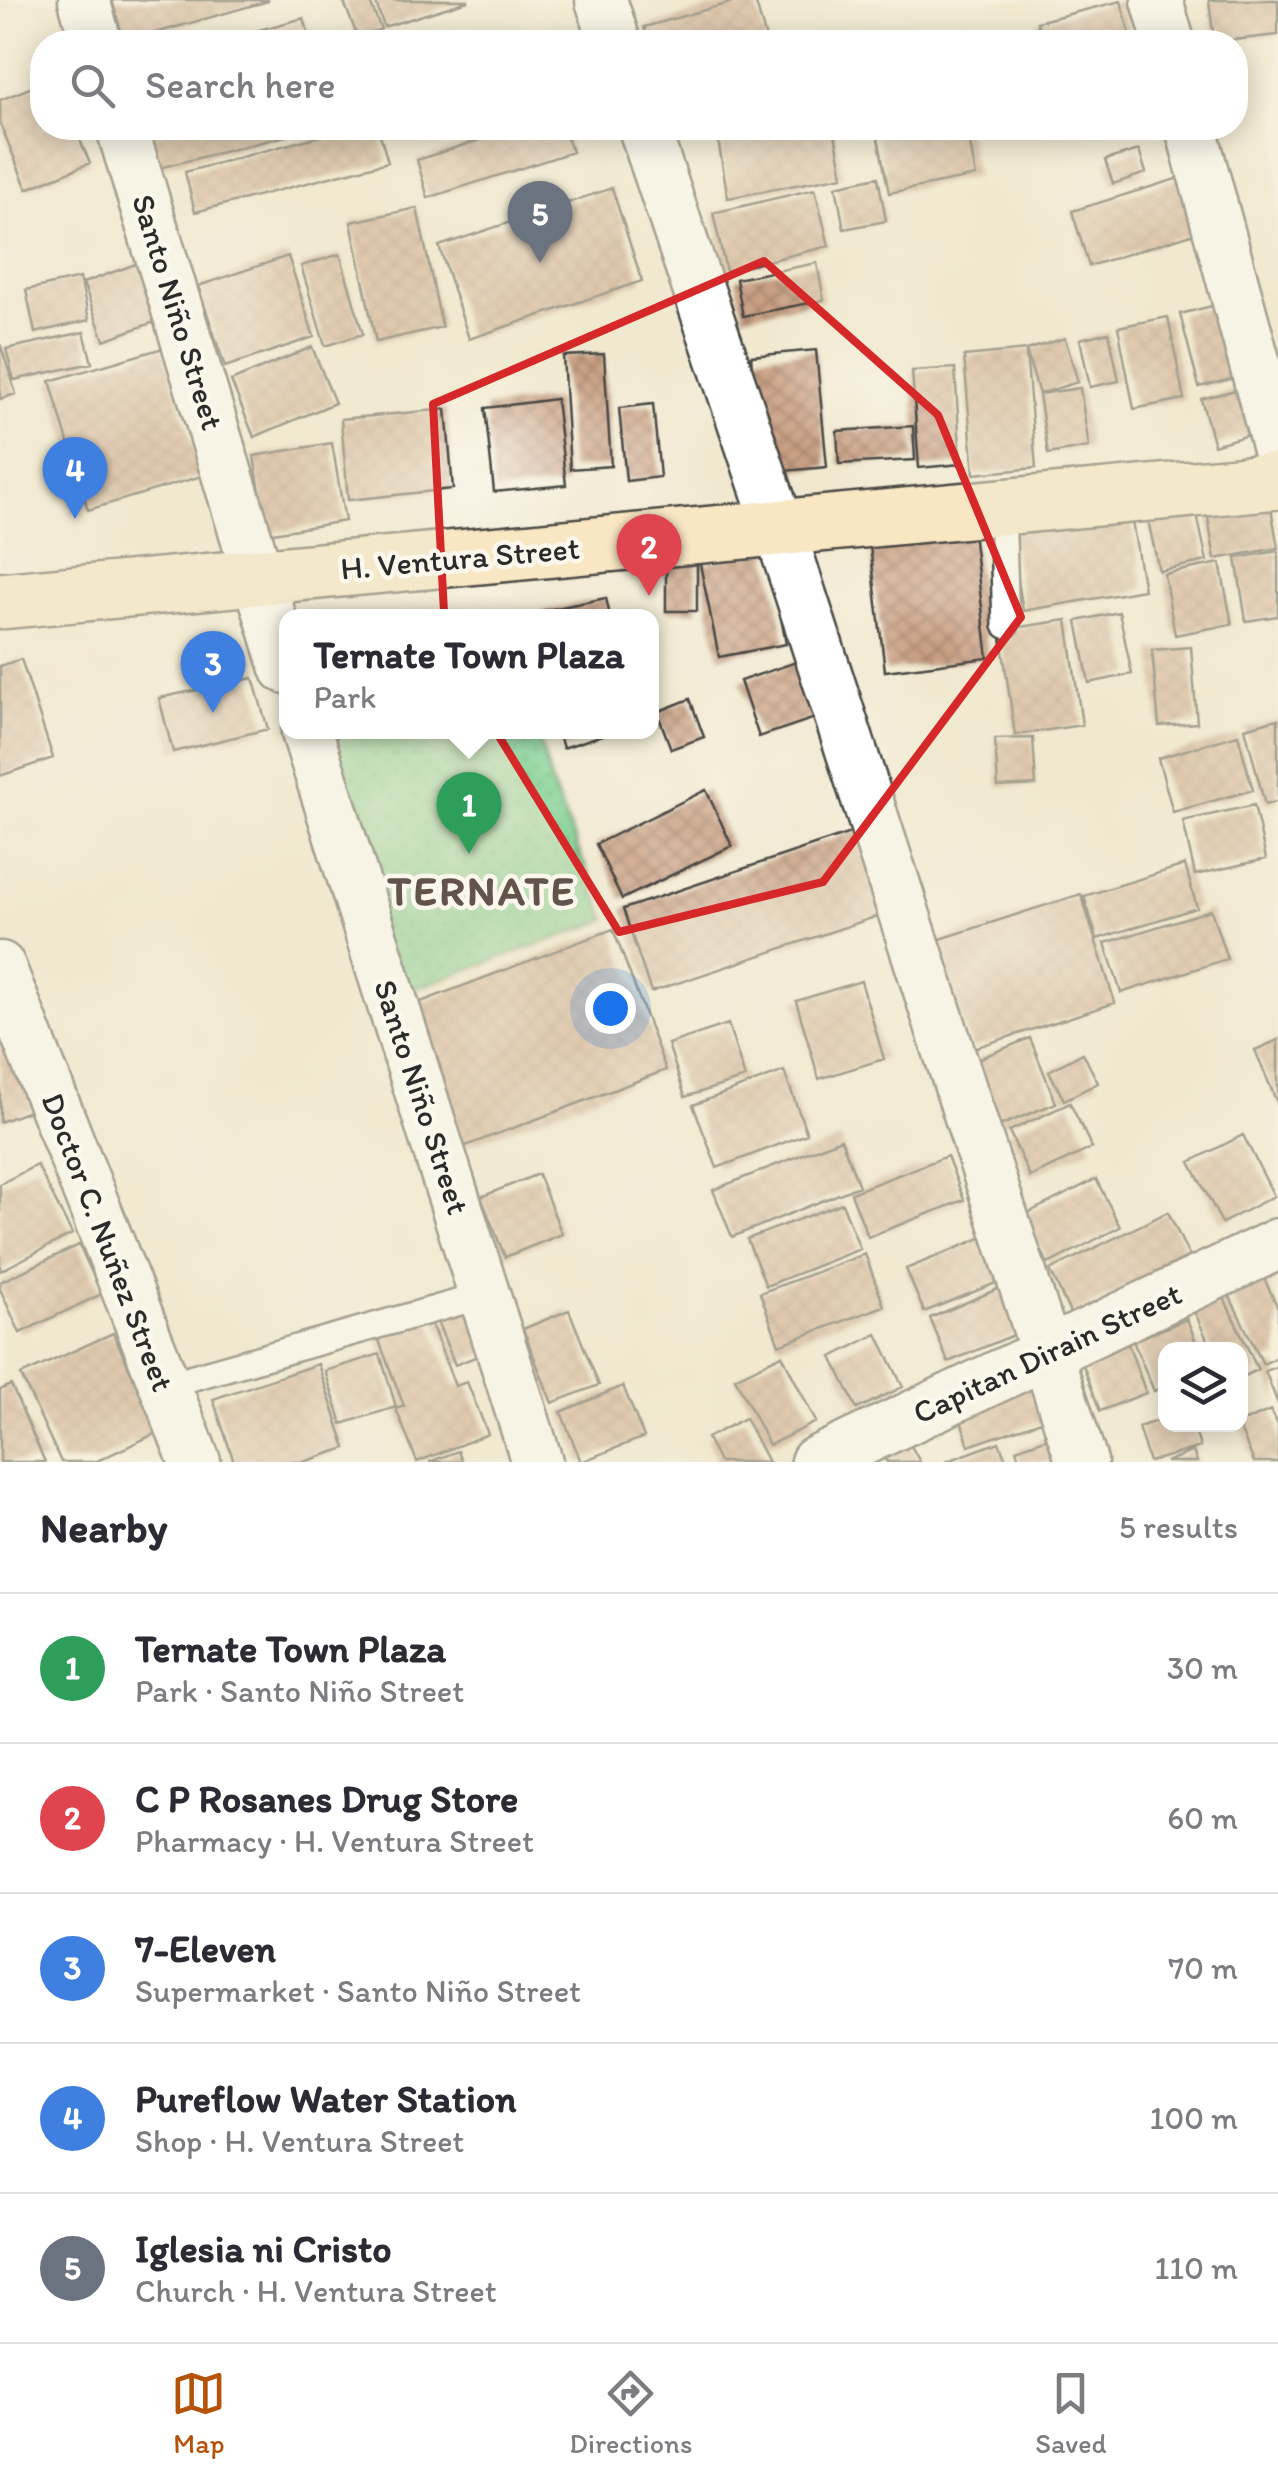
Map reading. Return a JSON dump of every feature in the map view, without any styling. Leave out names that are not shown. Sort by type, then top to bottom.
[{"type":"main road","name":"H. Ventura Street","points":[[0,601],[1278,481]]},
{"type":"street","points":[[84,0],[93,30]]},
{"type":"street","points":[[1157,0],[1165,30]]},
{"type":"street","name":"Santo Niño Street","points":[[126,140],[279,645]]},
{"type":"street","points":[[648,140],[779,528],[1082,1462]]},
{"type":"street","points":[[1195,140],[1278,449]]},
{"type":"street","name":"Santo Niño Street","points":[[309,739],[537,1462]]},
{"type":"street","name":"Doctor C. Nuñez Street","points":[[0,967],[195,1462]]},
{"type":"street","name":"Capitan Dirain Street","points":[[816,1462],[1278,1244]]},
{"type":"lane","points":[[1002,507],[1006,625]]},
{"type":"lane","points":[[164,1385],[485,1295]]},
{"type":"highlighted area","points":[[764,261],[938,415],[1021,617],[823,882],[619,932],[446,650],[433,404]]},
{"type":"green space","points":[[325,739],[539,739],[553,788],[607,920],[400,994]]},
{"type":"building","points":[[112,0],[268,0],[166,30],[121,30]]},
{"type":"building","points":[[343,0],[369,0],[381,29],[355,30]]},
{"type":"building","points":[[375,0],[468,0],[468,1],[384,27]]},
{"type":"building","points":[[740,0],[755,0],[764,30],[645,30],[644,27]]},
{"type":"building","points":[[1209,0],[1278,0],[1278,35],[1248,38],[1248,30],[1213,30]]},
{"type":"building","points":[[1121,1],[1129,30],[1039,30],[1037,22]]},
{"type":"building","points":[[304,18],[308,30],[259,30]]},
{"type":"building","points":[[30,88],[30,140],[80,140],[90,163],[27,189],[0,123],[0,100]]},
{"type":"building","points":[[148,140],[270,140],[155,169]]},
{"type":"building","points":[[305,140],[382,140],[388,162],[195,212],[185,172]]},
{"type":"building","points":[[480,140],[568,140],[572,152],[428,198],[417,160]]},
{"type":"building","points":[[718,140],[836,140],[843,176],[728,198]]},
{"type":"building","points":[[878,140],[969,140],[976,176],[889,193]]},
{"type":"building","points":[[1139,150],[1146,173],[1113,184],[1105,160]]},
{"type":"building","points":[[1189,175],[1205,230],[1089,266],[1072,211]]},
{"type":"building","points":[[878,177],[886,221],[844,229],[836,186]]},
{"type":"building","points":[[612,188],[642,281],[469,339],[439,246]]},
{"type":"building","points":[[815,189],[829,246],[726,271],[713,213]]},
{"type":"building","points":[[417,208],[442,327],[376,342],[351,222]]},
{"type":"building","points":[[340,254],[363,334],[325,346],[301,266]]},
{"type":"building","points":[[288,256],[314,337],[225,367],[198,286]]},
{"type":"building","points":[[141,262],[163,319],[104,340],[83,283]]},
{"type":"building","points":[[817,263],[824,300],[743,316],[736,279]]},
{"type":"building","points":[[80,278],[89,320],[35,333],[26,290]]},
{"type":"building","points":[[1224,303],[1243,376],[1199,387],[1180,314]]},
{"type":"building","points":[[1168,317],[1184,399],[1134,409],[1118,327]]},
{"type":"building","points":[[84,332],[92,363],[14,380],[6,349]]},
{"type":"building","points":[[1109,332],[1119,381],[1090,387],[1080,339]]},
{"type":"building","points":[[1065,338],[1078,382],[1039,394],[1026,350]]},
{"type":"building","points":[[0,347],[16,394],[0,399]]},
{"type":"building","points":[[312,347],[335,403],[254,437],[231,381]]},
{"type":"building","points":[[163,348],[202,476],[88,510],[50,381]]},
{"type":"building","points":[[816,350],[827,467],[762,473],[751,356]]},
{"type":"building","points":[[1026,350],[1036,468],[974,474],[964,356]]},
{"type":"building","points":[[604,354],[611,466],[570,469],[563,356]]},
{"type":"building","points":[[955,368],[961,464],[919,468],[912,371]]},
{"type":"building","points":[[1080,388],[1089,447],[1048,454],[1039,394]]},
{"type":"building","points":[[1239,389],[1252,434],[1214,445],[1201,399]]},
{"type":"building","points":[[556,399],[566,485],[494,492],[485,408]]},
{"type":"building","points":[[653,404],[660,477],[626,481],[619,408]]},
{"type":"building","points":[[446,409],[453,489],[348,500],[341,419]]},
{"type":"building","points":[[913,426],[915,460],[839,464],[837,431]]},
{"type":"building","points":[[332,443],[345,521],[267,534],[254,456]]},
{"type":"building","points":[[1193,496],[1207,561],[1159,571],[1145,506]]},
{"type":"building","points":[[1269,496],[1278,548],[1215,559],[1206,506]]},
{"type":"building","points":[[1129,504],[1144,590],[1023,611],[1009,524]]},
{"type":"building","points":[[972,524],[988,658],[885,671],[869,537]]},
{"type":"building","points":[[768,550],[786,644],[719,657],[700,564]]},
{"type":"building","points":[[1278,551],[1278,616],[1246,621],[1236,558]]},
{"type":"building","points":[[697,561],[697,611],[666,611],[666,562]]},
{"type":"building","points":[[1220,563],[1232,624],[1175,635],[1164,574]]},
{"type":"building","points":[[606,598],[608,609],[552,609]]},
{"type":"building","points":[[1119,612],[1132,674],[1089,683],[1077,621]]},
{"type":"building","points":[[1067,620],[1082,725],[1015,735],[1000,630]]},
{"type":"building","points":[[1191,647],[1197,723],[1159,726],[1152,650]]},
{"type":"building","points":[[21,659],[53,758],[0,776],[0,666]]},
{"type":"building","points":[[802,660],[821,716],[759,737],[740,681]]},
{"type":"building","points":[[253,678],[268,729],[173,752],[159,698]]},
{"type":"building","points":[[690,699],[704,737],[671,749],[659,711]]},
{"type":"building","points":[[1278,719],[1278,801],[1265,805],[1245,728]]},
{"type":"building","points":[[1238,735],[1253,790],[1173,812],[1158,758]]},
{"type":"building","points":[[1033,738],[1036,785],[998,787],[995,739]]},
{"type":"building","points":[[560,739],[591,739],[563,748]]},
{"type":"building","points":[[706,790],[732,846],[622,899],[596,844]]},
{"type":"building","points":[[1254,805],[1266,859],[1195,875],[1183,821]]},
{"type":"building","points":[[859,830],[887,913],[651,992],[623,909]]},
{"type":"building","points":[[1185,865],[1197,908],[1097,939],[1084,896]]},
{"type":"building","points":[[1081,894],[1115,1003],[971,1049],[937,940]]},
{"type":"building","points":[[1211,910],[1227,959],[1121,993],[1105,943]]},
{"type":"building","points":[[613,929],[666,1070],[463,1147],[410,1006]]},
{"type":"building","points":[[861,981],[884,1059],[819,1079],[796,1001]]},
{"type":"building","points":[[0,1022],[34,1109],[0,1122]]},
{"type":"building","points":[[728,1024],[745,1078],[685,1097],[668,1044]]},
{"type":"building","points":[[1030,1038],[1056,1103],[999,1126],[973,1061]]},
{"type":"building","points":[[1278,1040],[1278,1105],[1255,1050]]},
{"type":"building","points":[[1083,1053],[1098,1083],[1064,1100],[1049,1071]]},
{"type":"building","points":[[784,1071],[807,1134],[717,1168],[693,1105]]},
{"type":"building","points":[[1070,1103],[1092,1148],[1030,1177],[1009,1131]]},
{"type":"building","points":[[1243,1135],[1274,1196],[1222,1223],[1190,1162]]},
{"type":"building","points":[[841,1139],[859,1186],[732,1237],[713,1190]]},
{"type":"building","points":[[947,1156],[964,1200],[868,1237],[851,1193]]},
{"type":"building","points":[[37,1165],[72,1234],[0,1271],[0,1184]]},
{"type":"building","points":[[538,1174],[562,1234],[505,1257],[481,1197]]},
{"type":"building","points":[[1096,1179],[1120,1227],[1048,1264],[1024,1215]]},
{"type":"building","points":[[842,1203],[860,1249],[766,1286],[747,1239]]},
{"type":"building","points":[[1168,1212],[1189,1256],[1071,1315],[1050,1270]]},
{"type":"building","points":[[998,1231],[1016,1275],[924,1312],[906,1269]]},
{"type":"building","points":[[79,1245],[102,1294],[20,1333],[0,1282]]},
{"type":"building","points":[[865,1254],[884,1306],[779,1345],[760,1293]]},
{"type":"building","points":[[1262,1274],[1278,1308],[1278,1357],[1263,1364],[1227,1291]]},
{"type":"building","points":[[1014,1282],[1033,1327],[948,1362],[930,1318]]},
{"type":"building","points":[[1223,1296],[1245,1342],[1208,1342],[1193,1309]]},
{"type":"building","points":[[470,1308],[488,1352],[455,1365],[437,1321]]},
{"type":"building","points":[[569,1310],[599,1385],[552,1403],[523,1329]]},
{"type":"building","points":[[429,1318],[455,1386],[467,1382],[488,1434],[417,1462],[396,1409],[404,1406],[378,1338]]},
{"type":"building","points":[[1187,1319],[1196,1342],[1158,1342],[1158,1389],[1154,1391],[1133,1341]]},
{"type":"building","points":[[113,1333],[159,1432],[95,1462],[61,1462],[21,1375]]},
{"type":"building","points":[[877,1334],[903,1387],[857,1409],[832,1357]]},
{"type":"building","points":[[1128,1344],[1146,1393],[1100,1411],[1082,1362]]},
{"type":"building","points":[[1248,1349],[1258,1370],[1248,1374]]},
{"type":"building","points":[[380,1354],[396,1407],[342,1424],[325,1371]]},
{"type":"building","points":[[782,1355],[816,1422],[769,1445],[735,1378]]},
{"type":"building","points":[[318,1364],[346,1448],[303,1462],[234,1462],[213,1399]]},
{"type":"building","points":[[1278,1366],[1278,1404],[1265,1371]]},
{"type":"building","points":[[1036,1379],[1050,1418],[969,1446],[957,1408]]},
{"type":"building","points":[[11,1385],[45,1462],[0,1462],[0,1390]]},
{"type":"building","points":[[623,1386],[644,1437],[581,1462],[561,1412]]},
{"type":"building","points":[[1271,1410],[1278,1425],[1278,1462],[1254,1462],[1241,1432],[1248,1432],[1248,1420]]},
{"type":"building","points":[[745,1418],[768,1462],[719,1462],[707,1438]]},
{"type":"building","points":[[1158,1421],[1158,1432],[1195,1432],[1200,1447],[1149,1462],[1138,1427]]},
{"type":"building","points":[[1062,1433],[1072,1462],[1020,1462],[1016,1449]]},
{"type":"building","points":[[999,1442],[1007,1462],[945,1462]]},
{"type":"building","points":[[910,1444],[920,1462],[887,1462],[884,1457]]},
{"type":"building","points":[[458,1451],[462,1462],[429,1462]]},
{"type":"building","points":[[1193,1451],[1197,1462],[1166,1462]]},
{"type":"place","name":"Iglesia ni Cristo","points":[[540,263]]},
{"type":"place","name":"Pureflow Water Station","points":[[75,519]]},
{"type":"place","name":"C P Rosanes Drug Store","points":[[649,596]]},
{"type":"place","name":"7-Eleven","points":[[213,713]]},
{"type":"place","name":"Ternate Town Plaza","points":[[469,854]]},
{"type":"district","name":"TERNATE","points":[[482,890]]}]
